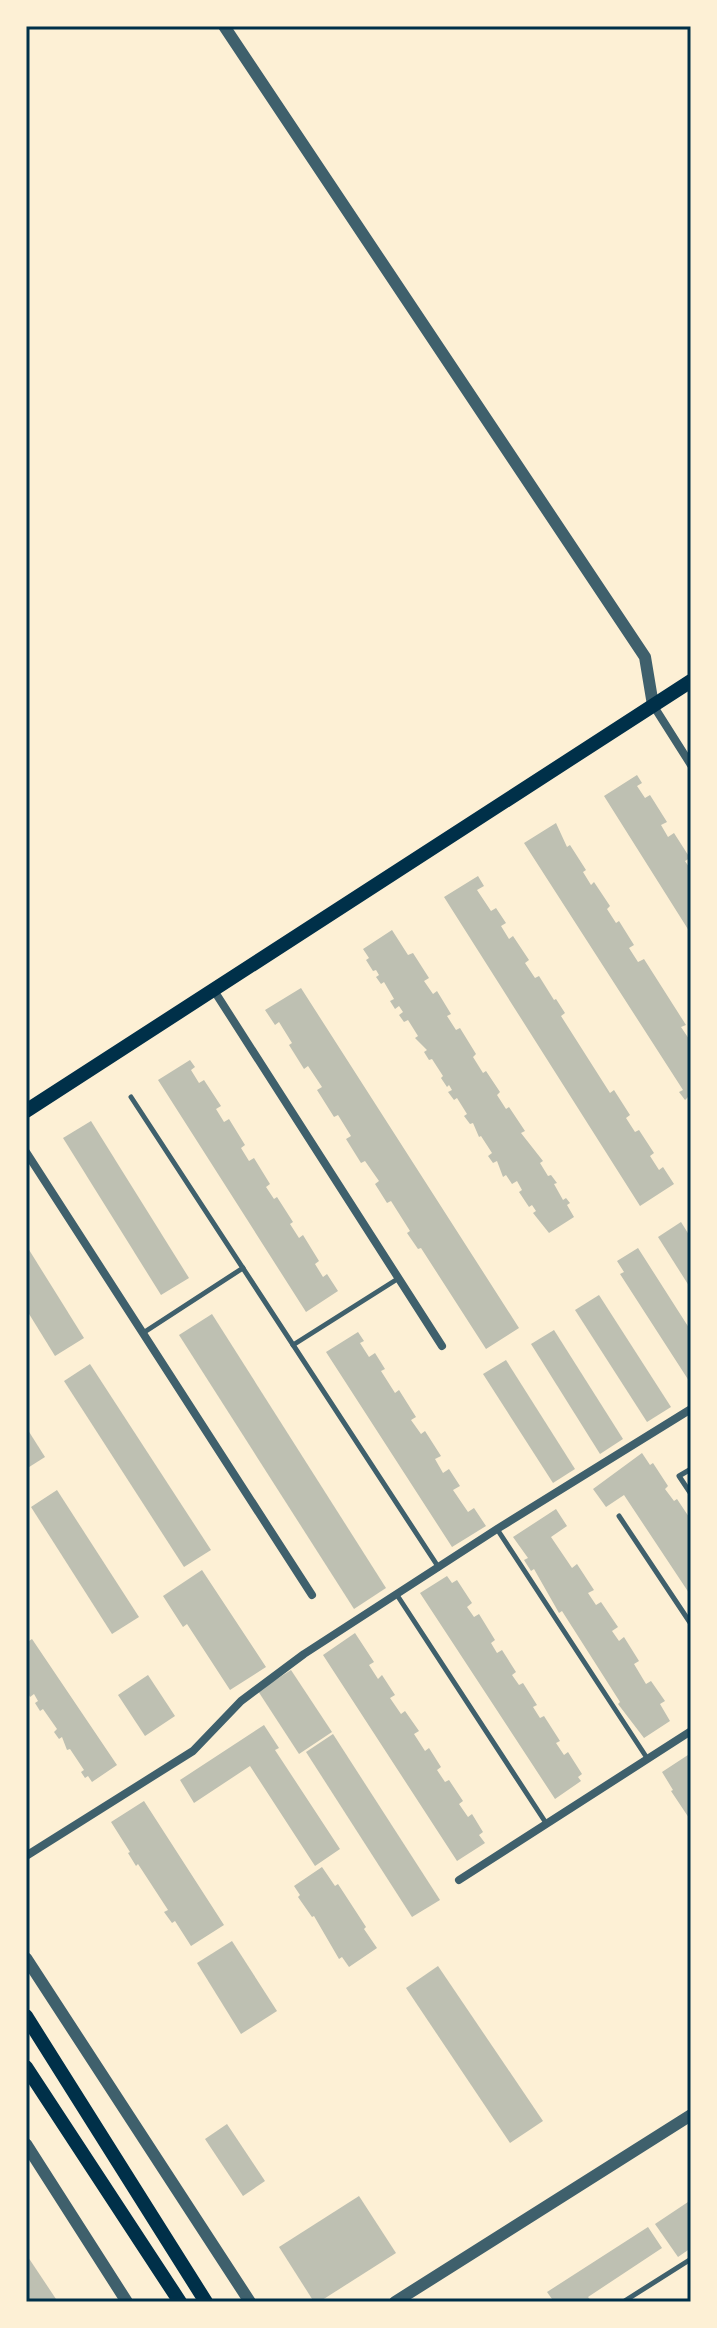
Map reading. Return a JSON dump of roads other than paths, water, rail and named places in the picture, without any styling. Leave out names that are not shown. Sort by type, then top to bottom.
[{"type":"main road","points":[[26,1111],[691,681]]},
{"type":"main road","points":[[26,2016],[206,2302]]},
{"type":"main road","points":[[26,2067],[180,2302]]},
{"type":"street","points":[[224,26],[645,657],[653,705],[691,765]]},
{"type":"street","points":[[213,989],[442,1346]]},
{"type":"street","points":[[26,1152],[312,1595]]},
{"type":"street","points":[[26,1856],[193,1751],[241,1701],[264,1682],[497,1529],[691,1409]]},
{"type":"street","points":[[459,1880],[691,1733]]},
{"type":"street","points":[[26,1958],[250,2302]]},
{"type":"street","points":[[395,2302],[691,2115]]},
{"type":"street","points":[[26,2144],[127,2302]]},
{"type":"lane","points":[[131,1097],[439,1568]]},
{"type":"lane","points":[[143,1333],[243,1268]]},
{"type":"lane","points":[[293,1345],[399,1278]]},
{"type":"lane","points":[[691,1469],[679,1476],[691,1494]]},
{"type":"lane","points":[[619,1516],[691,1624]]},
{"type":"lane","points":[[497,1529],[648,1759]]},
{"type":"lane","points":[[397,1595],[546,1824]]},
{"type":"lane","points":[[623,2302],[691,2259]]}]
